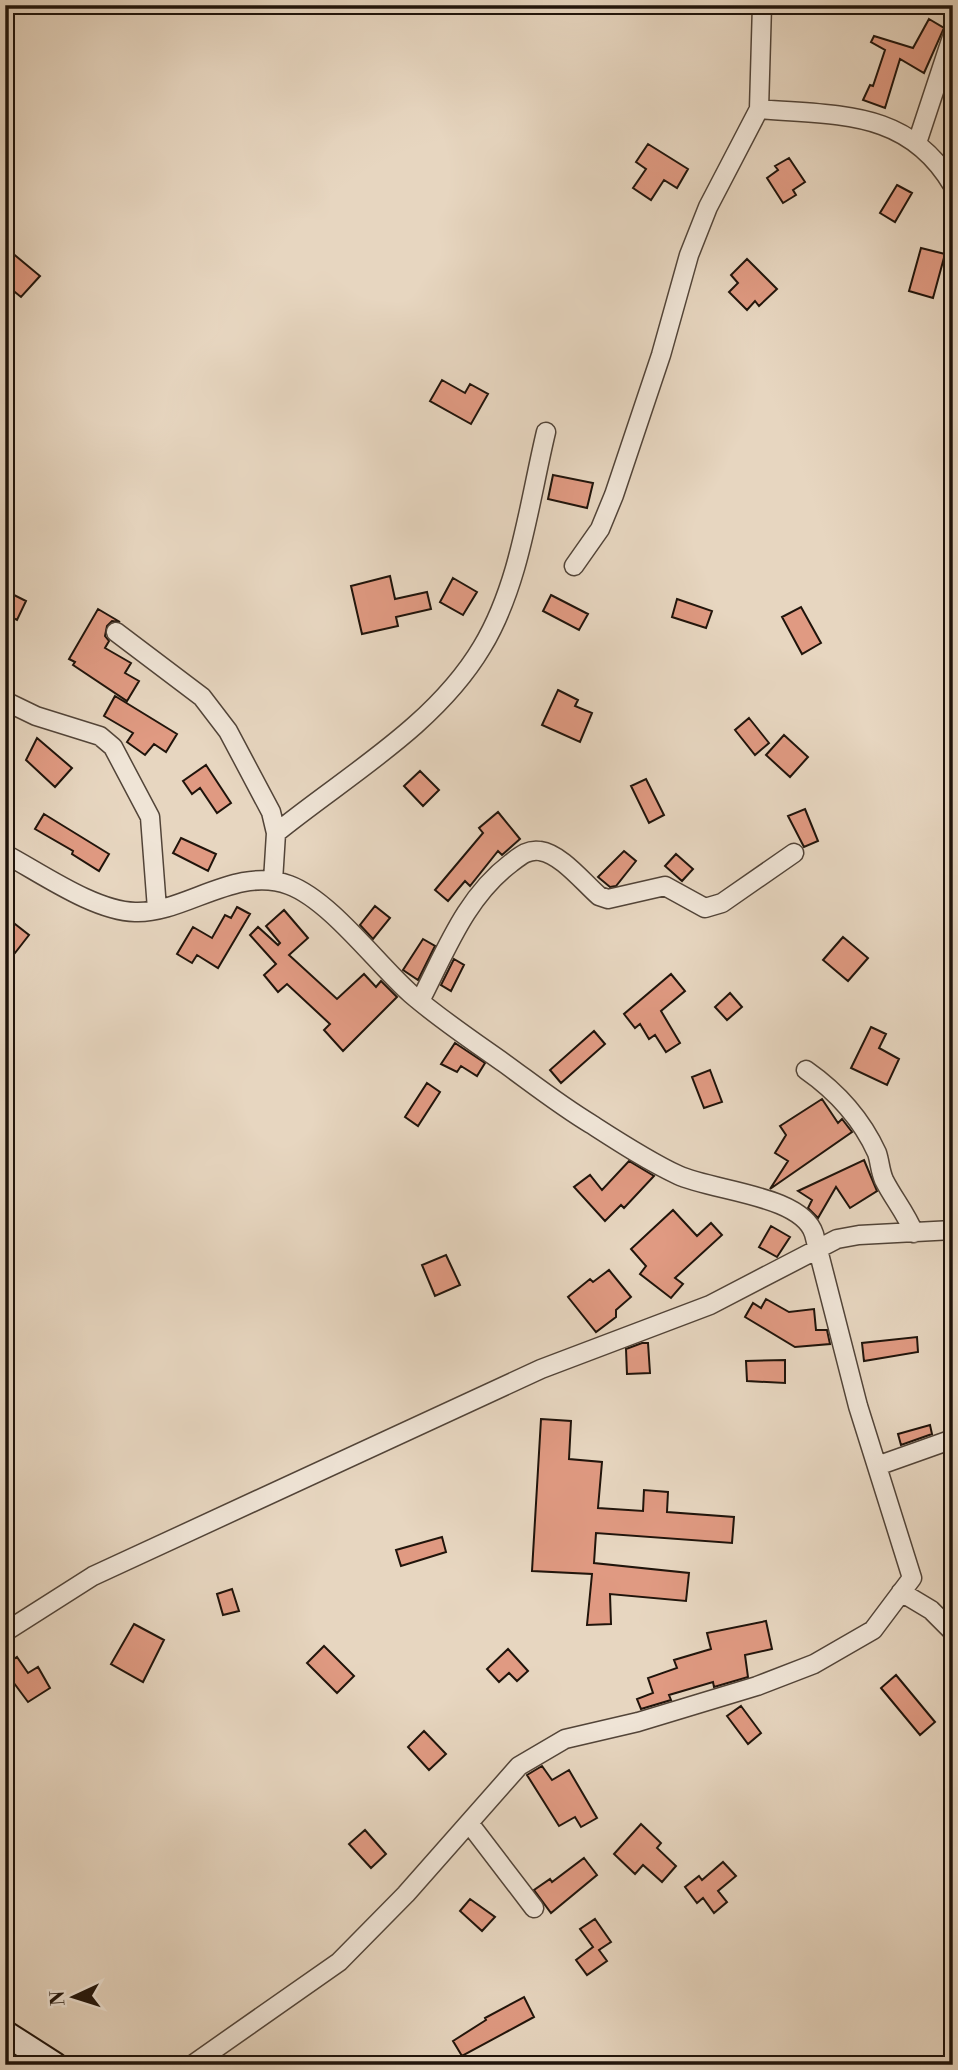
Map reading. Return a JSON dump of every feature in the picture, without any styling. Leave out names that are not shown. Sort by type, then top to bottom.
[{"type":"main road","points":[[5,2032],[55,2065]]},
{"type":"street","points":[[574,566],[600,529],[614,495],[661,355],[689,255],[708,207],[759,109],[762,5]]},
{"type":"street","points":[[917,143],[953,34]]},
{"type":"street","points":[[759,109],[850,117],[877,123],[917,143],[939,162],[953,186]]},
{"type":"street","points":[[276,833],[409,728],[443,696],[482,647],[510,582],[546,432]]},
{"type":"street","points":[[116,632],[202,697],[234,743],[271,812],[276,833],[273,881]]},
{"type":"street","points":[[5,701],[36,716],[100,736],[113,747],[150,817],[158,909]]},
{"type":"street","points":[[421,1001],[472,901],[495,876],[526,852],[543,851],[554,856],[599,896],[608,899],[618,900],[656,886],[666,886],[705,908],[722,903],[794,853]]},
{"type":"street","points":[[5,854],[84,896],[120,910],[137,912],[158,909],[212,890],[273,881],[303,892],[421,1001],[588,1123],[679,1176],[775,1203],[802,1215],[811,1225],[877,1466],[912,1578],[873,1630],[814,1664],[744,1690],[553,1744],[519,1766],[406,1894],[339,1962],[192,2065]]},
{"type":"street","points":[[806,1070],[839,1098],[859,1123],[878,1156],[885,1182],[903,1206],[914,1233]]},
{"type":"street","points":[[5,1632],[93,1576],[541,1370],[710,1305],[837,1240],[859,1235],[953,1230]]},
{"type":"street","points":[[877,1466],[953,1439]]},
{"type":"street","points":[[901,1592],[931,1610],[953,1632]]},
{"type":"street","points":[[469,1823],[534,1908]]},
{"type":"building","points":[[929,19],[944,28],[924,73],[900,59],[885,108],[863,100],[870,85],[873,86],[885,50],[871,42],[874,36],[913,48]]},
{"type":"building","points":[[648,144],[688,169],[677,188],[664,180],[651,200],[633,188],[646,169],[636,162]]},
{"type":"building","points":[[789,158],[805,182],[793,190],[796,195],[783,203],[767,178],[778,170],[775,166]]},
{"type":"building","points":[[897,185],[912,193],[895,222],[880,213]]},
{"type":"building","points":[[5,247],[40,276],[21,297],[5,284]]},
{"type":"building","points":[[921,248],[945,254],[933,298],[909,291]]},
{"type":"building","points":[[747,259],[777,289],[759,306],[755,301],[747,310],[729,292],[738,283],[731,275]]},
{"type":"building","points":[[442,380],[465,393],[470,384],[488,394],[471,424],[430,401]]},
{"type":"building","points":[[553,475],[593,483],[587,508],[548,499]]},
{"type":"building","points":[[390,576],[395,599],[427,592],[431,609],[396,617],[398,626],[362,634],[351,586]]},
{"type":"building","points":[[453,578],[477,592],[463,615],[440,602]]},
{"type":"building","points":[[10,593],[26,601],[17,620],[5,614]]},
{"type":"building","points":[[551,595],[588,614],[579,630],[543,611]]},
{"type":"building","points":[[677,599],[712,611],[706,628],[672,617]]},
{"type":"building","points":[[801,607],[821,643],[802,654],[782,617]]},
{"type":"building","points":[[98,609],[120,622],[112,621],[107,626],[105,636],[109,641],[105,648],[131,663],[125,673],[139,681],[127,701],[73,665],[75,662],[69,659]]},
{"type":"building","points":[[558,690],[578,700],[575,706],[592,713],[580,742],[542,725]]},
{"type":"building","points":[[115,696],[177,734],[166,752],[154,744],[145,755],[127,742],[133,733],[104,716]]},
{"type":"building","points":[[749,718],[769,743],[755,755],[735,730]]},
{"type":"building","points":[[784,735],[808,757],[790,777],[766,755]]},
{"type":"building","points":[[37,738],[72,768],[55,787],[26,760]]},
{"type":"building","points":[[206,765],[231,803],[217,813],[200,788],[192,794],[183,781]]},
{"type":"building","points":[[420,771],[439,790],[423,806],[404,786]]},
{"type":"building","points":[[646,779],[664,815],[649,823],[631,786]]},
{"type":"building","points":[[805,809],[818,841],[804,847],[788,816]]},
{"type":"building","points":[[498,812],[520,839],[502,855],[498,851],[470,886],[465,881],[448,901],[435,890],[483,833],[479,828]]},
{"type":"building","points":[[44,814],[109,854],[99,871],[72,854],[73,851],[35,829]]},
{"type":"building","points":[[181,838],[216,854],[208,871],[173,853]]},
{"type":"building","points":[[624,851],[636,861],[616,886],[610,887],[598,877]]},
{"type":"building","points":[[676,854],[693,869],[682,881],[665,866]]},
{"type":"building","points":[[375,906],[390,918],[373,939],[360,925]]},
{"type":"building","points":[[237,907],[250,914],[218,968],[197,955],[192,963],[177,954],[193,927],[212,938],[225,915],[231,918]]},
{"type":"building","points":[[284,910],[308,938],[289,955],[337,999],[364,974],[376,987],[381,981],[397,997],[343,1051],[324,1030],[330,1024],[287,984],[278,992],[264,975],[276,964],[250,935],[258,927],[278,945],[280,943],[266,926]]},
{"type":"building","points":[[15,924],[29,935],[15,953],[5,946],[5,936]]},
{"type":"building","points":[[843,937],[868,958],[848,981],[823,960]]},
{"type":"building","points":[[423,939],[435,946],[418,980],[403,970]]},
{"type":"building","points":[[454,959],[464,965],[451,991],[441,985]]},
{"type":"building","points":[[671,974],[685,991],[661,1011],[680,1043],[666,1052],[655,1035],[649,1039],[640,1024],[635,1028],[624,1014]]},
{"type":"building","points":[[730,993],[742,1007],[727,1020],[715,1007]]},
{"type":"building","points":[[871,1027],[886,1034],[879,1048],[899,1059],[887,1085],[851,1068]]},
{"type":"building","points":[[594,1031],[605,1044],[561,1083],[550,1070]]},
{"type":"building","points":[[455,1043],[485,1063],[477,1076],[461,1066],[457,1072],[441,1064]]},
{"type":"building","points":[[710,1070],[722,1102],[704,1108],[692,1077]]},
{"type":"building","points":[[427,1083],[440,1092],[418,1126],[405,1117]]},
{"type":"building","points":[[822,1099],[838,1123],[842,1119],[852,1132],[770,1189],[788,1161],[775,1153],[786,1135],[780,1126]]},
{"type":"building","points":[[864,1160],[877,1191],[850,1208],[836,1187],[818,1218],[808,1208],[812,1200],[798,1191]]},
{"type":"building","points":[[629,1161],[654,1176],[624,1208],[621,1205],[605,1221],[574,1187],[590,1175],[602,1190]]},
{"type":"building","points":[[673,1210],[697,1236],[711,1223],[722,1235],[675,1278],[683,1284],[671,1298],[640,1274],[646,1266],[631,1249]]},
{"type":"building","points":[[771,1226],[790,1237],[777,1257],[759,1247]]},
{"type":"building","points":[[446,1255],[460,1285],[435,1296],[422,1265]]},
{"type":"building","points":[[609,1270],[631,1297],[616,1310],[616,1317],[596,1332],[568,1297],[590,1279],[593,1282]]},
{"type":"building","points":[[766,1299],[789,1312],[814,1309],[816,1330],[827,1330],[830,1344],[795,1347],[745,1317],[753,1303],[761,1308]]},
{"type":"building","points":[[917,1337],[918,1352],[864,1361],[862,1343]]},
{"type":"building","points":[[648,1343],[650,1373],[627,1374],[626,1349]]},
{"type":"building","points":[[785,1360],[785,1383],[747,1381],[746,1361]]},
{"type":"building","points":[[541,1419],[571,1421],[569,1459],[602,1462],[598,1508],[643,1511],[644,1490],[668,1492],[667,1512],[734,1517],[732,1543],[596,1533],[594,1563],[689,1573],[686,1601],[610,1594],[611,1624],[587,1625],[592,1574],[532,1571]]},
{"type":"building","points":[[930,1425],[932,1434],[901,1445],[898,1434]]},
{"type":"building","points":[[442,1537],[446,1552],[401,1566],[396,1550]]},
{"type":"building","points":[[232,1589],[239,1611],[223,1615],[217,1594]]},
{"type":"building","points":[[766,1621],[772,1649],[745,1655],[748,1677],[714,1687],[713,1682],[669,1695],[671,1700],[641,1709],[637,1699],[653,1693],[648,1678],[677,1668],[674,1660],[711,1649],[707,1633]]},
{"type":"building","points":[[134,1624],[164,1640],[143,1682],[111,1664]]},
{"type":"building","points":[[324,1646],[354,1676],[337,1693],[307,1663]]},
{"type":"building","points":[[508,1649],[528,1671],[517,1681],[509,1673],[499,1682],[487,1669]]},
{"type":"building","points":[[17,1657],[28,1673],[38,1667],[50,1688],[28,1702],[5,1671],[5,1665]]},
{"type":"building","points":[[896,1675],[935,1722],[920,1735],[881,1688]]},
{"type":"building","points":[[741,1706],[761,1733],[748,1744],[727,1716]]},
{"type":"building","points":[[424,1731],[446,1754],[429,1770],[408,1747]]},
{"type":"building","points":[[542,1766],[552,1780],[569,1770],[597,1818],[581,1827],[575,1817],[559,1826],[527,1775]]},
{"type":"building","points":[[641,1824],[661,1843],[657,1848],[676,1866],[662,1882],[643,1865],[635,1874],[614,1854]]},
{"type":"building","points":[[365,1830],[386,1854],[371,1868],[349,1844]]},
{"type":"building","points":[[584,1858],[597,1875],[551,1913],[534,1890],[550,1879],[552,1882]]},
{"type":"building","points":[[723,1862],[736,1876],[718,1891],[727,1902],[714,1913],[703,1898],[697,1903],[685,1887],[699,1876],[702,1880]]},
{"type":"building","points":[[470,1899],[495,1917],[482,1931],[460,1911]]},
{"type":"building","points":[[595,1919],[611,1942],[599,1950],[607,1961],[587,1975],[576,1960],[593,1947],[580,1929]]},
{"type":"building","points":[[524,1997],[534,2017],[462,2056],[453,2041],[486,2020],[485,2018]]}]
